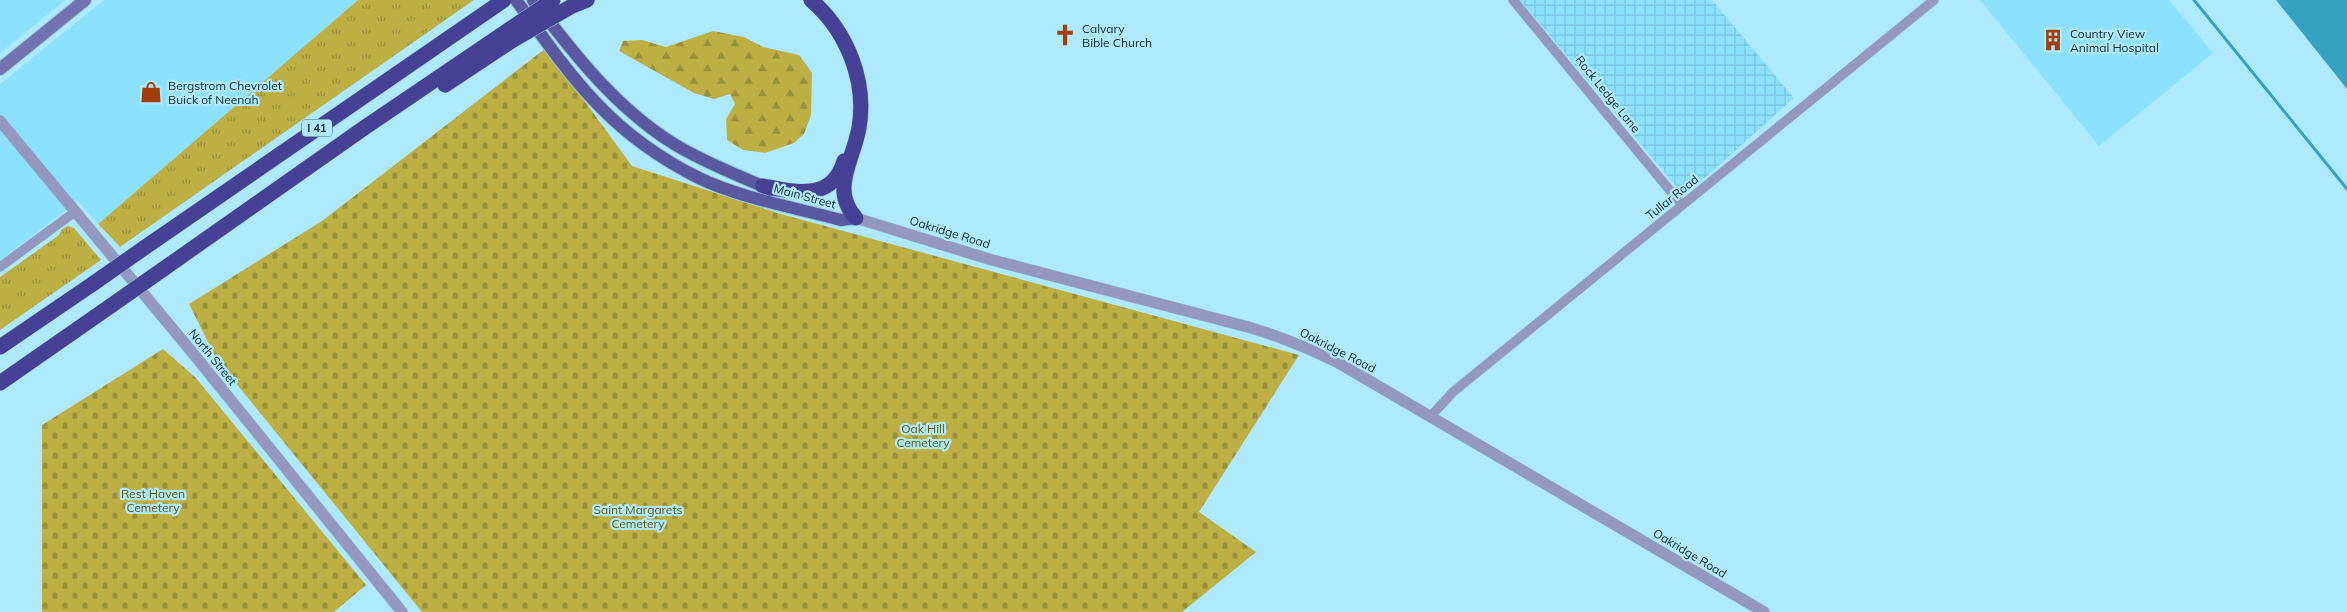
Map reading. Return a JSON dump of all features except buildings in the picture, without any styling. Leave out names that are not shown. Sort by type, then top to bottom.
[{"type":"highway","name":"I 41","points":[[0,347],[504,0]]},
{"type":"highway","name":"I 41","points":[[0,383],[364,128],[510,35],[553,0]]},
{"type":"highway","points":[[510,35],[587,0]]},
{"type":"highway","points":[[811,0],[833,23],[846,45],[856,71],[859,90],[859,126],[842,194],[848,210],[856,218]]},
{"type":"highway","points":[[764,186],[808,193],[829,184],[842,168],[858,117]]},
{"type":"main road","points":[[0,69],[85,0]]},
{"type":"main road","name":"Main Street","points":[[516,0],[593,102],[619,127],[657,153],[700,178],[728,189],[841,220],[856,218]]},
{"type":"main road","name":"Main Street","points":[[533,0],[587,69],[610,93],[673,143],[712,164],[786,196],[843,211],[856,218]]},
{"type":"street","name":"Rock Ledge Lane","points":[[1513,0],[1682,205]]},
{"type":"street","name":"Tullar Road","points":[[1430,417],[1453,392],[1934,0]]},
{"type":"street","name":"North Street","points":[[0,121],[402,612]]},
{"type":"street","points":[[0,266],[76,212]]},
{"type":"street","name":"Oakridge Road","points":[[856,218],[992,260],[1283,338],[1337,362],[1764,612]]},
{"type":"shaded area","points":[[0,0],[66,0],[0,53]]},
{"type":"shaded area","points":[[104,0],[358,0],[98,224],[78,201],[0,260],[0,84]]},
{"type":"shaded area","points":[[1520,0],[1712,0],[1794,98],[1687,194],[1675,185]]},
{"type":"shaded area","points":[[1980,0],[2169,0],[2213,53],[2099,146]]},
{"type":"shaded area","points":[[2276,0],[2347,0],[2347,89]]},
{"type":"green space","points":[[358,0],[474,0],[120,247],[98,224]]},
{"type":"green space","points":[[713,31],[744,37],[763,47],[799,55],[812,73],[811,115],[804,134],[794,143],[765,153],[743,150],[727,140],[726,119],[735,104],[730,94],[714,99],[694,93],[619,51],[623,41],[642,40],[666,47]]},
{"type":"green space","name":"Oak Hill Cemetery","points":[[546,48],[632,166],[781,214],[1299,355],[1199,512],[1256,552],[1182,612],[422,612],[217,360],[189,304],[322,221]]},
{"type":"green space","points":[[68,226],[74,228],[101,260],[0,330],[0,277],[59,235],[62,229]]},
{"type":"green space","name":"Rest Haven Cemetery","points":[[163,349],[195,377],[366,585],[334,612],[42,612],[42,425]]},
{"type":"waterway","points":[[2194,0],[2347,189]]},
{"type":"place","name":"Calvary Bible Church","points":[[1065,35]]},
{"type":"place","name":"Country View Animal Hospital","points":[[2053,40]]},
{"type":"place","name":"Bergstrom Chevrolet Buick of Neenah","points":[[151,92]]},
{"type":"park label","name":"Saint Margarets Cemetery","points":[[638,516]]}]
